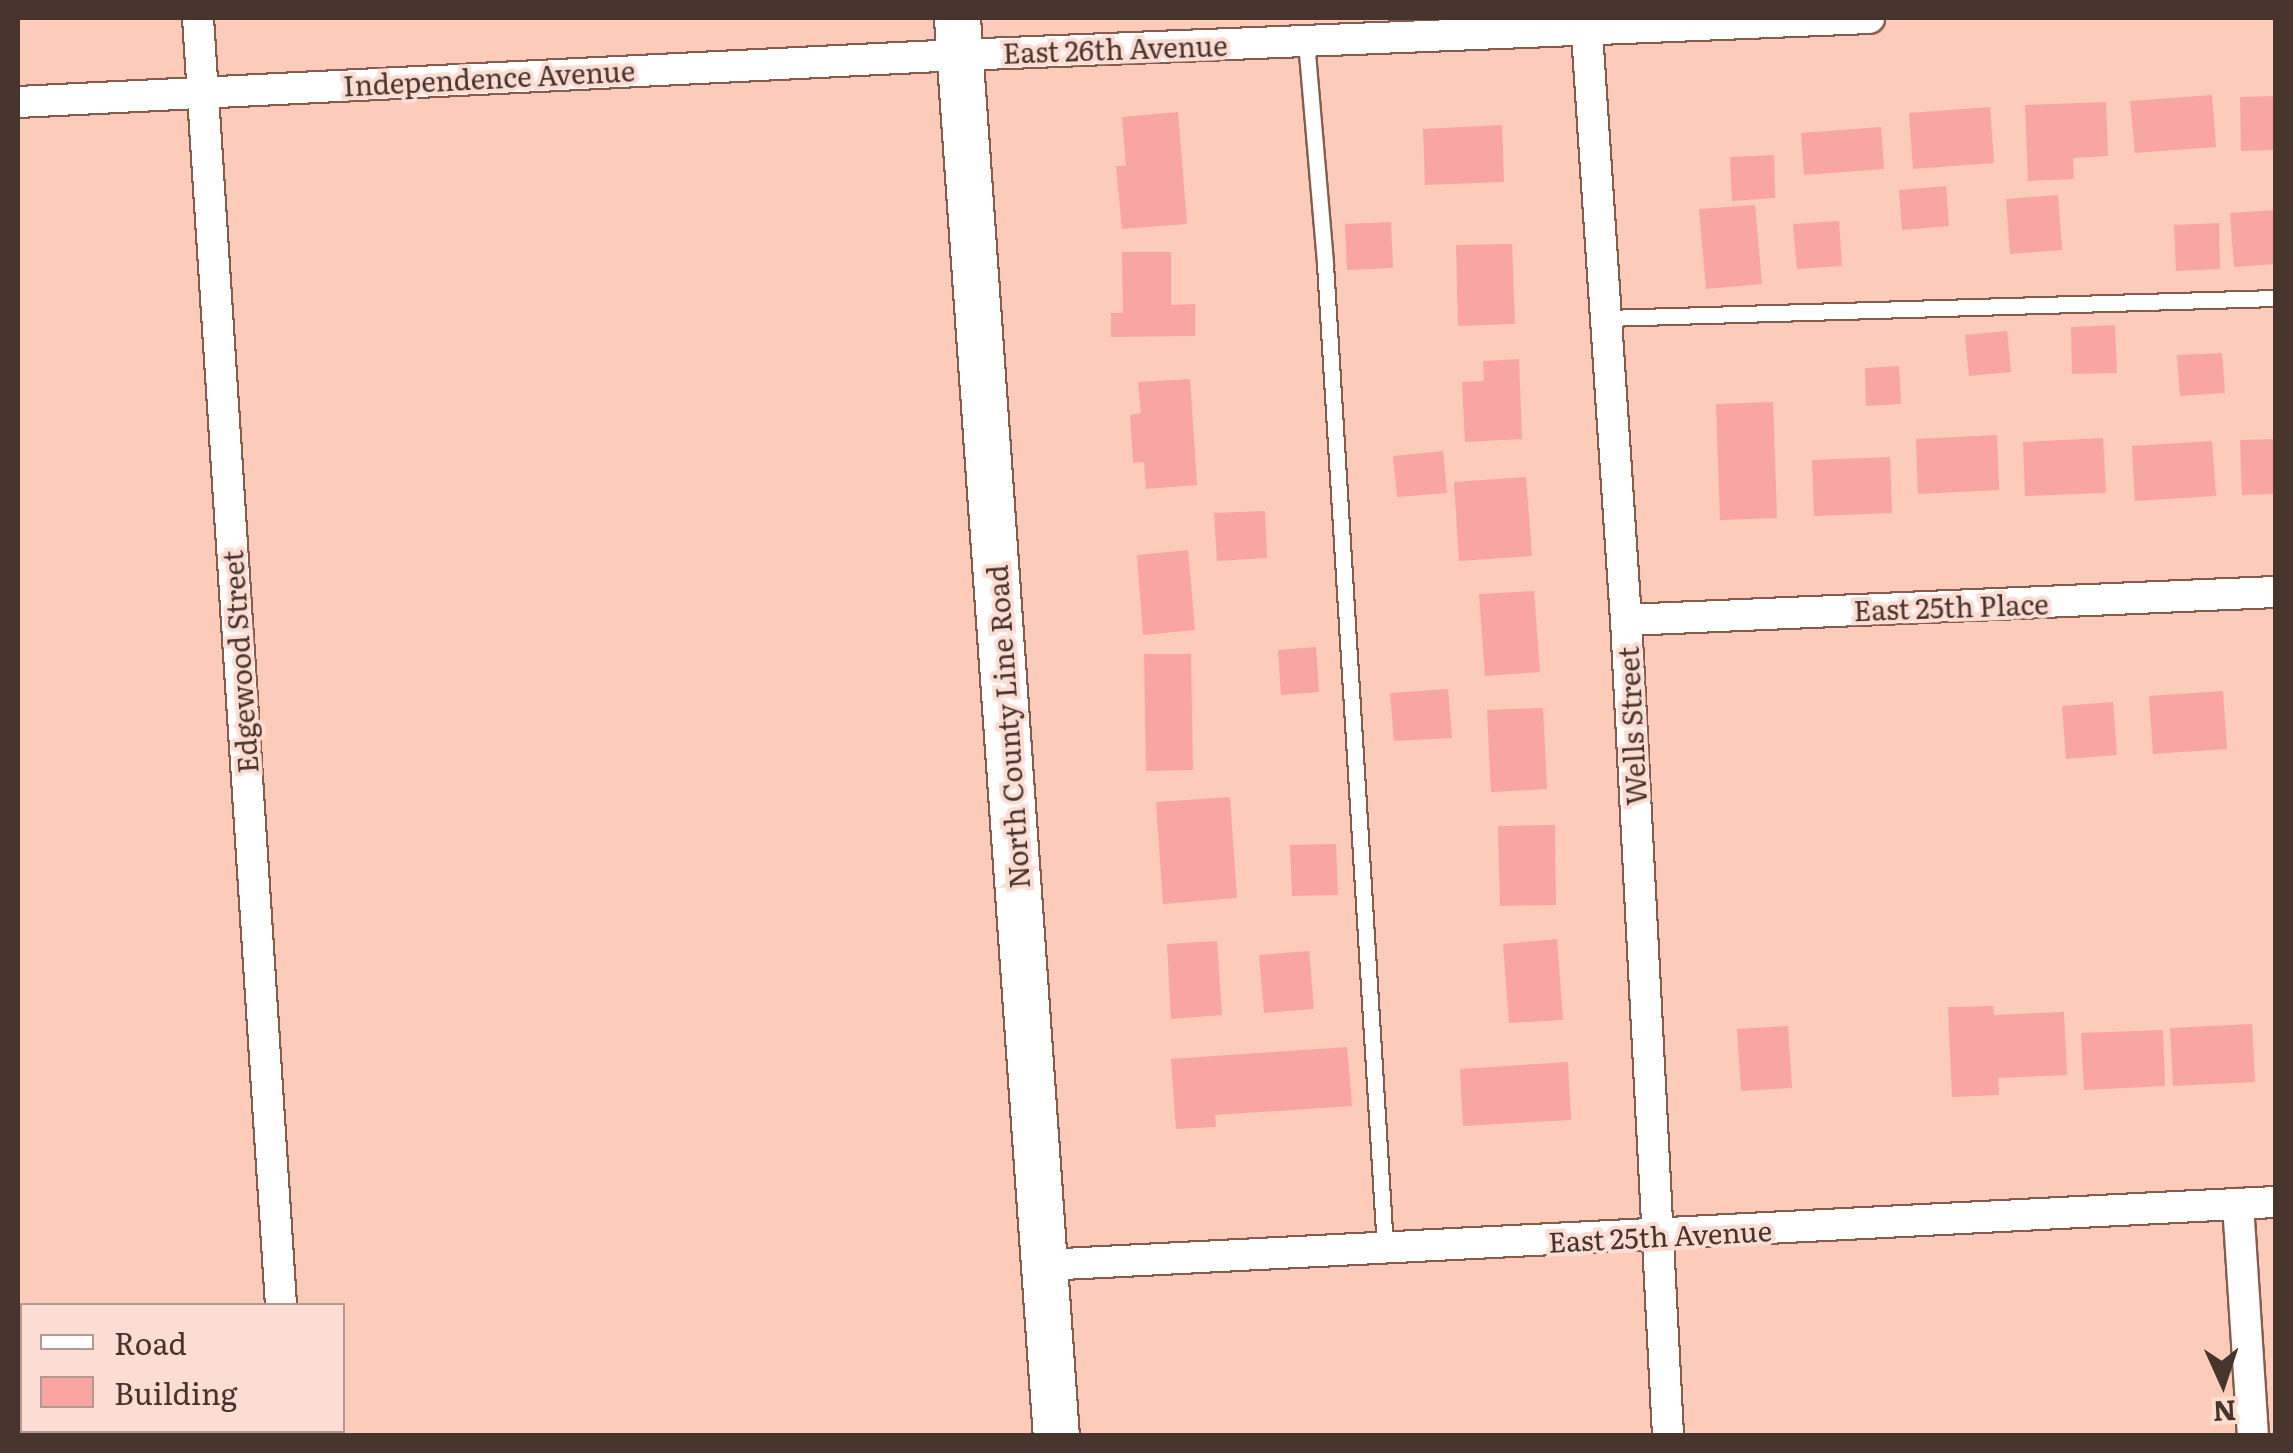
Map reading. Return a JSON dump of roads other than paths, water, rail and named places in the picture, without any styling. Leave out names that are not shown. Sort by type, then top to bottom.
[{"type":"main road","name":"North County Line Road","points":[[958,36],[1056,1436]]},
{"type":"street","name":"Edgewood Street","points":[[198,18],[281,1303]]},
{"type":"street","name":"East 26th Avenue","points":[[958,36],[1306,41],[1586,23],[1869,18]]},
{"type":"street","name":"Wells Street","points":[[1586,23],[1626,620],[1668,1436]]},
{"type":"street","name":"Independence Avenue","points":[[18,102],[958,36]]},
{"type":"street","name":"East 25th Place","points":[[1626,620],[2276,592]]},
{"type":"street","name":"East 25th Avenue","points":[[1044,1265],[2276,1202]]},
{"type":"street","points":[[2238,1204],[2254,1436]]},
{"type":"lane","points":[[1306,41],[1324,264],[1385,1248]]},
{"type":"lane","points":[[1606,318],[2276,298]]}]
